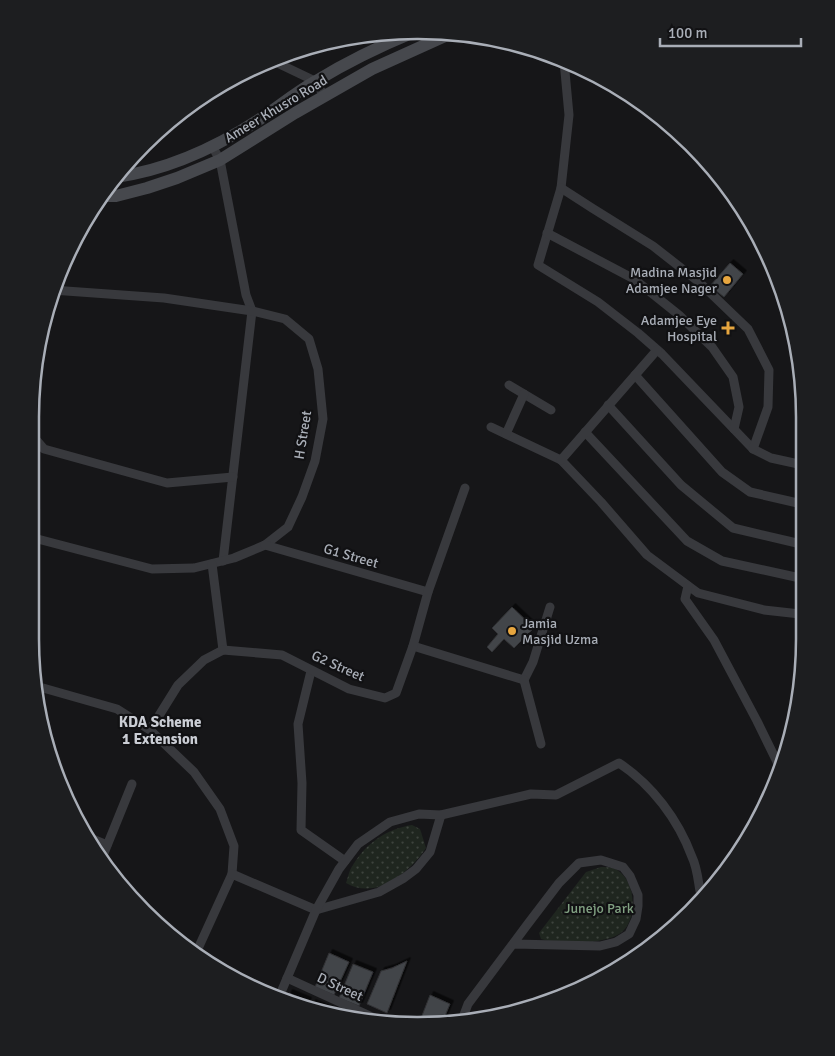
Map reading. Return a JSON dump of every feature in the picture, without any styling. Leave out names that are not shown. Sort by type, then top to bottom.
[{"type":"main road","name":"Ameer Khusro Road","points":[[127,175],[175,163],[212,146],[264,116],[315,81],[374,49],[395,40]]},
{"type":"main road","name":"Ameer Khusro Road","points":[[111,196],[147,188],[220,160],[295,113],[372,69],[433,40]]},
{"type":"street","points":[[281,65],[315,81],[325,97]]},
{"type":"street","points":[[565,69],[569,115],[562,188],[538,265],[598,302],[657,350],[754,449],[771,458],[796,463]]},
{"type":"street","points":[[212,146],[220,160],[246,295],[252,311],[223,561]]},
{"type":"street","points":[[562,188],[653,246],[699,282],[748,329],[769,370],[768,407],[754,449]]},
{"type":"street","points":[[548,233],[634,279],[679,315],[712,347],[733,377],[739,407],[734,429]]},
{"type":"street","name":"H Street","points":[[39,539],[152,568],[194,568],[234,558],[265,546],[288,527],[302,498],[315,461],[323,419],[318,368],[309,340],[285,319],[252,311],[164,298],[61,291]]},
{"type":"street","points":[[561,460],[657,350]]},
{"type":"street","points":[[634,375],[722,472],[750,492],[796,503]]},
{"type":"street","points":[[509,385],[551,410]]},
{"type":"street","points":[[506,434],[524,394]]},
{"type":"street","points":[[608,406],[681,485],[733,528],[796,543]]},
{"type":"street","points":[[491,428],[561,460],[647,555],[698,593],[764,610],[796,614]]},
{"type":"street","points":[[585,432],[687,541],[722,561],[796,577]]},
{"type":"street","points":[[39,443],[44,449],[167,482],[232,477]]},
{"type":"street","name":"G2 Street","points":[[223,650],[282,655],[349,689],[385,698],[396,693],[413,646],[428,592],[465,488]]},
{"type":"street","name":"G1 Street","points":[[265,546],[428,592]]},
{"type":"street","points":[[150,730],[178,685],[204,660],[223,650],[212,564]]},
{"type":"street","points":[[688,586],[685,599],[714,640],[776,760]]},
{"type":"street","points":[[541,744],[524,680],[533,662],[550,607]]},
{"type":"street","points":[[413,646],[524,680]]},
{"type":"street","points":[[312,671],[298,724],[302,783],[301,830],[345,861]]},
{"type":"street","points":[[42,688],[117,709],[150,730],[194,772],[220,809],[234,846],[232,874],[199,947]]},
{"type":"street","points":[[281,991],[316,910],[345,861],[358,844],[390,822],[419,814],[441,815],[531,794],[556,795],[619,762],[636,774],[672,815],[693,858],[700,890]]},
{"type":"street","points":[[105,851],[132,784]]},
{"type":"street","points":[[232,874],[316,910],[379,892],[404,878],[430,852],[441,815]]},
{"type":"street","points":[[98,841],[107,845]]},
{"type":"street","points":[[464,1014],[468,1004],[559,883],[580,863],[601,860],[623,867],[630,876],[638,896],[636,919],[628,934],[616,942],[600,946],[514,944]]},
{"type":"street","name":"D Street","points":[[287,978],[364,1013]]},
{"type":"green space","points":[[412,825],[420,829],[426,848],[402,874],[380,886],[369,888],[357,888],[346,883],[352,867],[364,850],[378,838],[394,830]]},
{"type":"green space","name":"Junejo Park","points":[[601,867],[613,868],[620,872],[630,887],[633,907],[628,924],[623,931],[616,936],[596,941],[571,943],[541,939],[539,933],[586,872]]},
{"type":"building","name":"Madina Masjid Adamjee Nager","points":[[730,263],[743,274],[724,297],[710,286]]},
{"type":"building","name":"Jamia Masjid Uzma","points":[[512,607],[534,628],[514,648],[504,639],[492,652],[487,647],[498,634],[492,628]]},
{"type":"building","points":[[329,953],[349,962],[334,995],[315,987]]},
{"type":"building","points":[[407,961],[387,1013],[367,1004],[381,971]]},
{"type":"building","points":[[353,964],[373,972],[359,1006],[339,998]]},
{"type":"building","points":[[430,995],[450,1004],[445,1016],[422,1017]]},
{"type":"place","name":"Madina Masjid Adamjee Nager","points":[[727,280]]},
{"type":"place","name":"Adamjee Eye Hospital","points":[[728,328]]},
{"type":"place","name":"Jamia Masjid Uzma","points":[[512,631]]},
{"type":"district","name":"KDA Scheme 1 Extension","points":[[160,730]]}]
